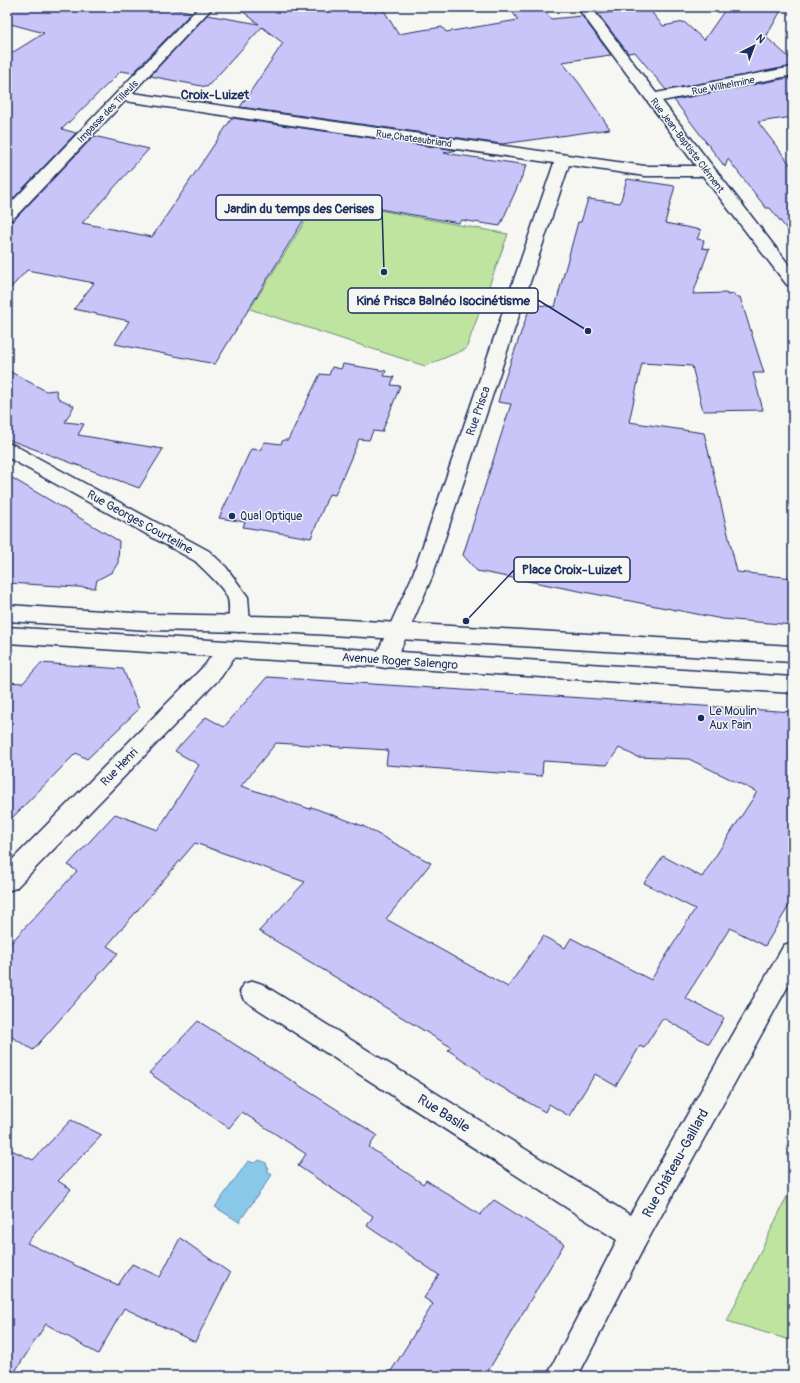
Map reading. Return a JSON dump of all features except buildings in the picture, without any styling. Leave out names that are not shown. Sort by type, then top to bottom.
[{"type":"street","name":"Impasse des Tilleuls","points":[[7,216],[206,7]]},
{"type":"street","name":"Rue Jean-Baptiste Clément","points":[[584,7],[707,171],[793,280]]},
{"type":"street","name":"Rue Wilhelmine","points":[[653,98],[793,71]]},
{"type":"street","name":"Rue Chateaubriand","points":[[122,96],[645,171],[707,171]]},
{"type":"street","name":"Rue Prisca","points":[[385,660],[422,577],[563,160]]},
{"type":"street","name":"Rue Georges Courteline","points":[[7,449],[202,556],[219,572],[238,596],[239,624]]},
{"type":"street","points":[[7,613],[149,622],[296,625],[793,654]]},
{"type":"street","name":"Rue Henri","points":[[7,881],[213,671],[228,650],[239,624]]},
{"type":"street","name":"Avenue Roger Salengro","points":[[7,635],[793,685]]},
{"type":"street","name":"Rue Château-Gaillard","points":[[562,1376],[635,1235],[793,953]]},
{"type":"street","name":"Rue Basile","points":[[253,992],[635,1235]]},
{"type":"green space","points":[[319,199],[508,234],[466,349],[425,366],[250,309]]},
{"type":"green space","points":[[793,1184],[793,1341],[727,1321]]},
{"type":"water","points":[[260,1160],[266,1163],[268,1169],[267,1171],[272,1175],[239,1222],[215,1207],[248,1161],[254,1163]]},
{"type":"place","name":"Jardin du temps des Cerises","points":[[384,272]]},
{"type":"place","name":"Kiné Prisca Balnéo Isocinétisme","points":[[588,331]]},
{"type":"place","name":"Qual Optique","points":[[232,516]]},
{"type":"place","name":"Place Croix-Luizet","points":[[466,621]]},
{"type":"place","name":"Le Moulin Aux Pain","points":[[701,718]]},
{"type":"district","name":"Croix-Luizet","points":[[215,94]]}]
